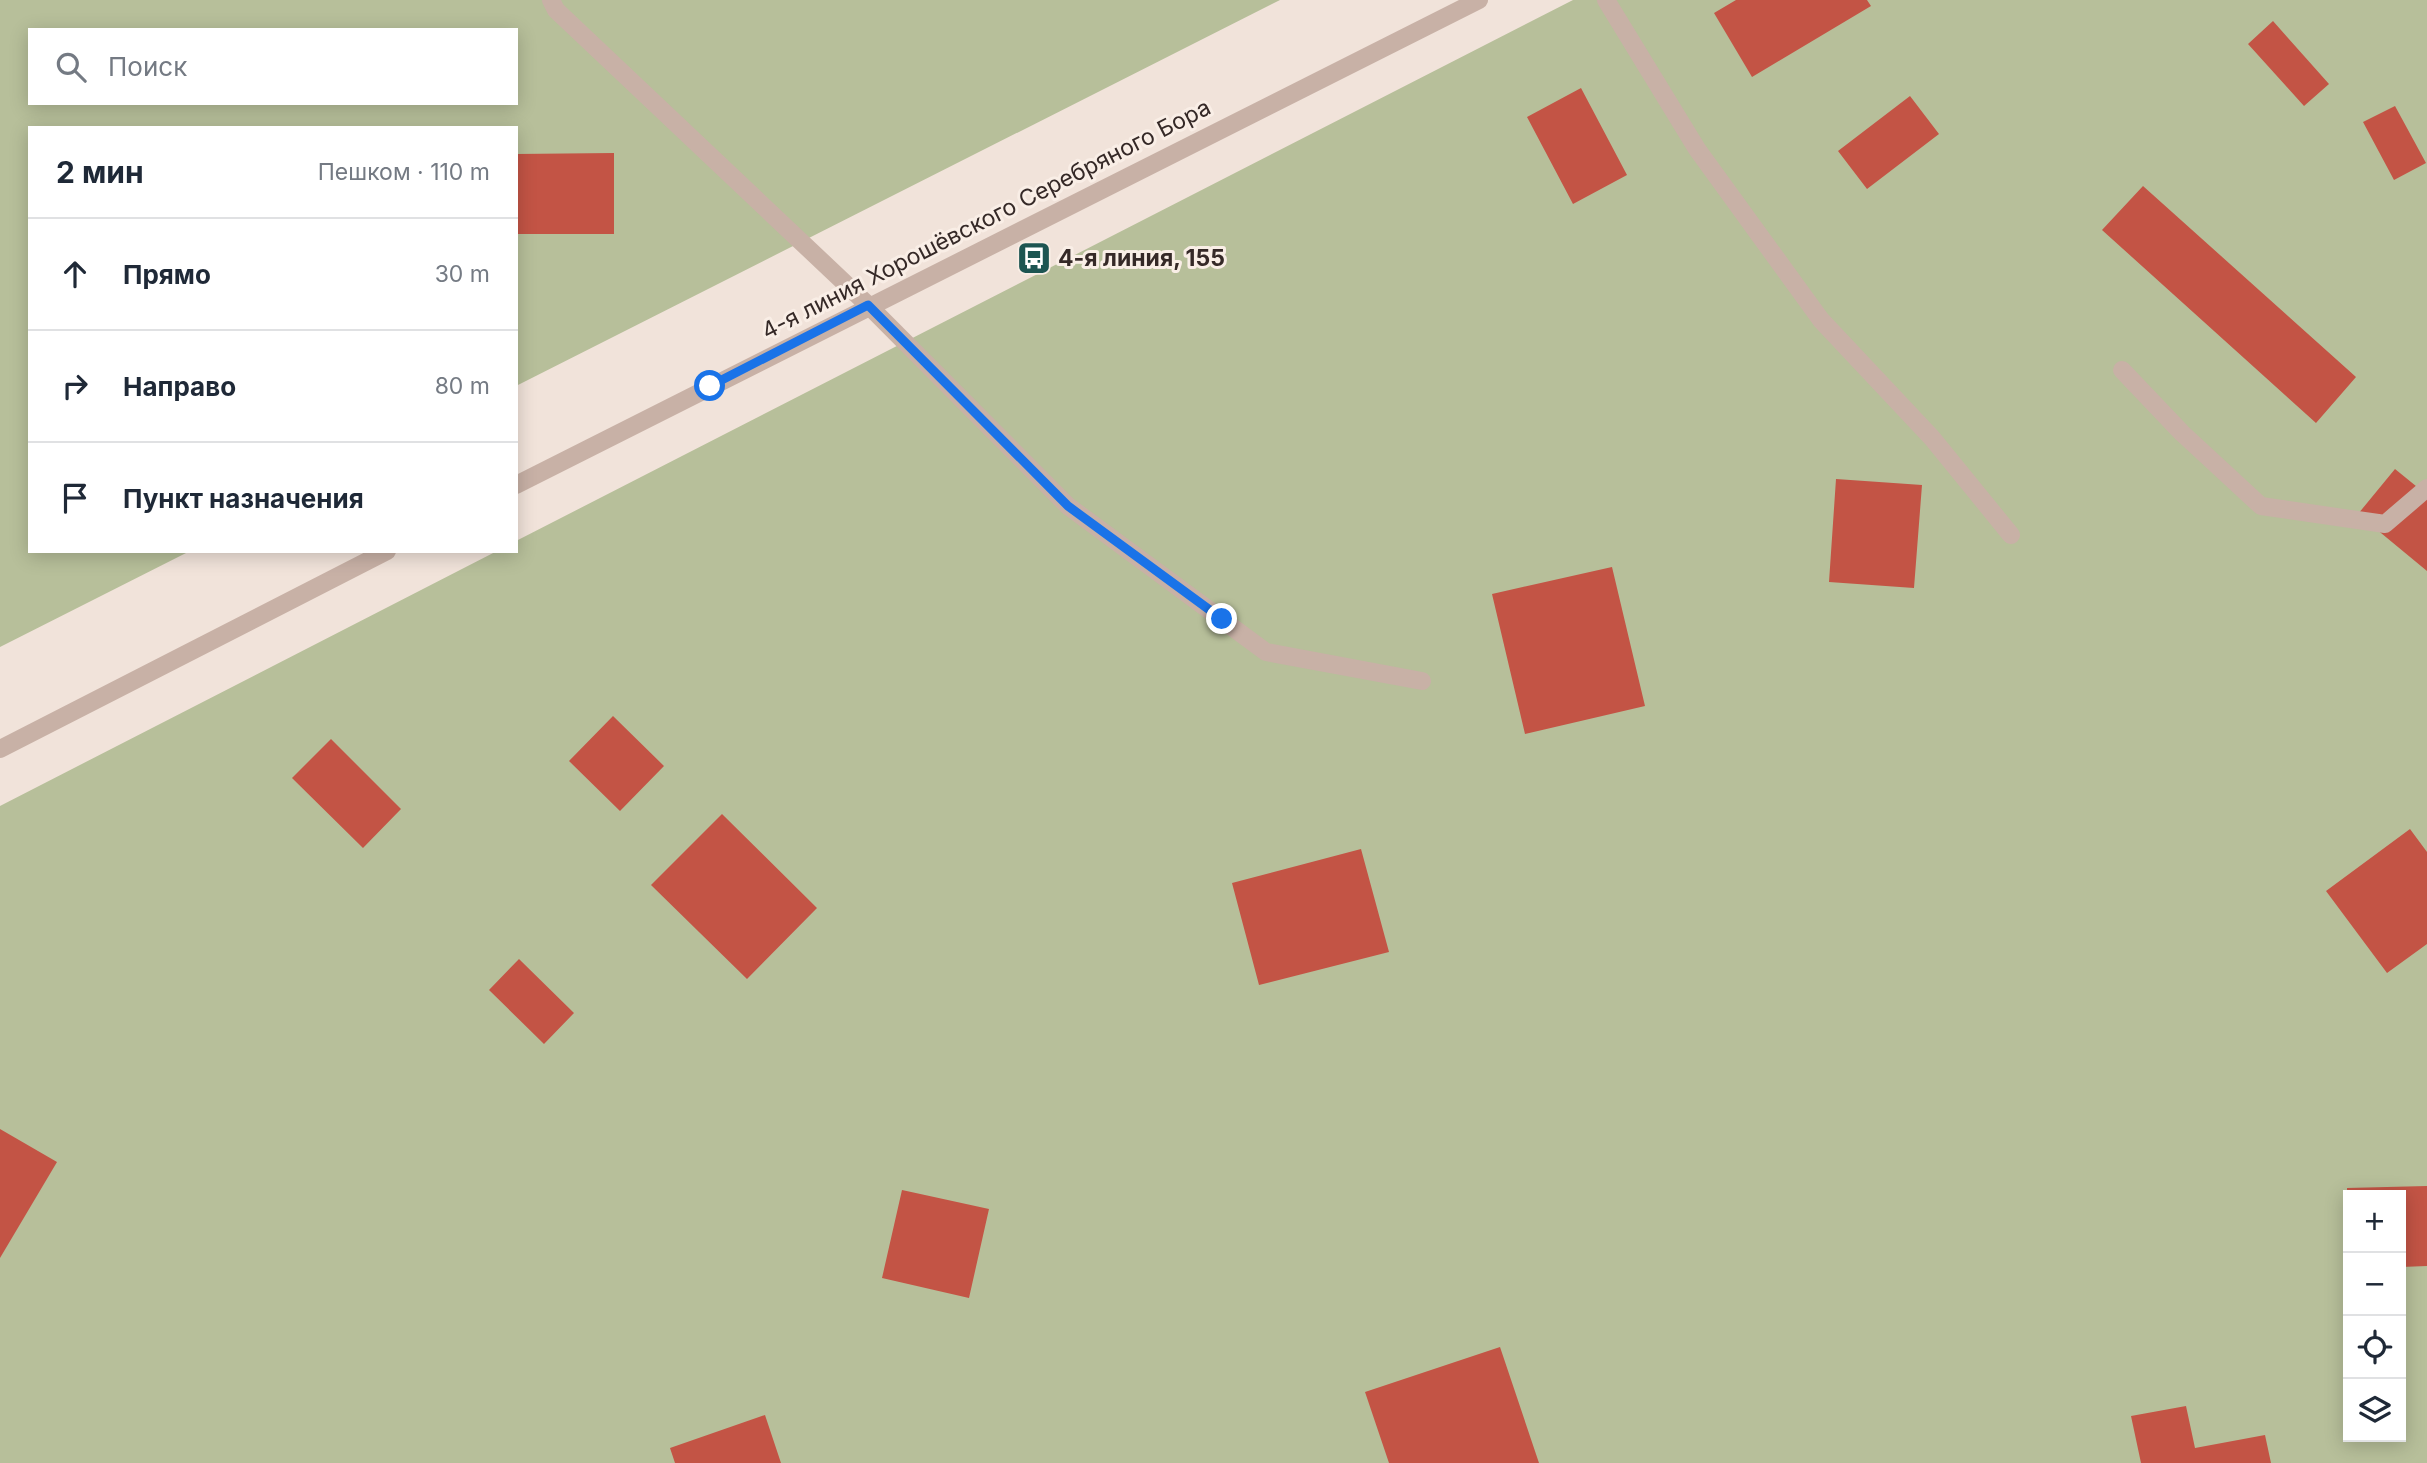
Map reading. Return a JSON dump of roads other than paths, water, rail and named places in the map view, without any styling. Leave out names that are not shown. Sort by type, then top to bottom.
[{"type":"street","points":[[551,0],[556,10],[868,305],[1068,506],[1266,652],[1422,681]]},
{"type":"street","name":"4-я линия Хорошёвского Серебряного Бора","points":[[518,484],[868,305],[1479,0]]},
{"type":"street","points":[[1606,0],[1697,149],[1821,320],[1932,438],[2011,535]]},
{"type":"street","points":[[2122,370],[2182,433],[2261,506],[2385,524],[2427,488]]},
{"type":"street","points":[[0,749],[383,553]]},
{"type":"place","name":"4-я линия, 155","points":[[1034,258]]}]
